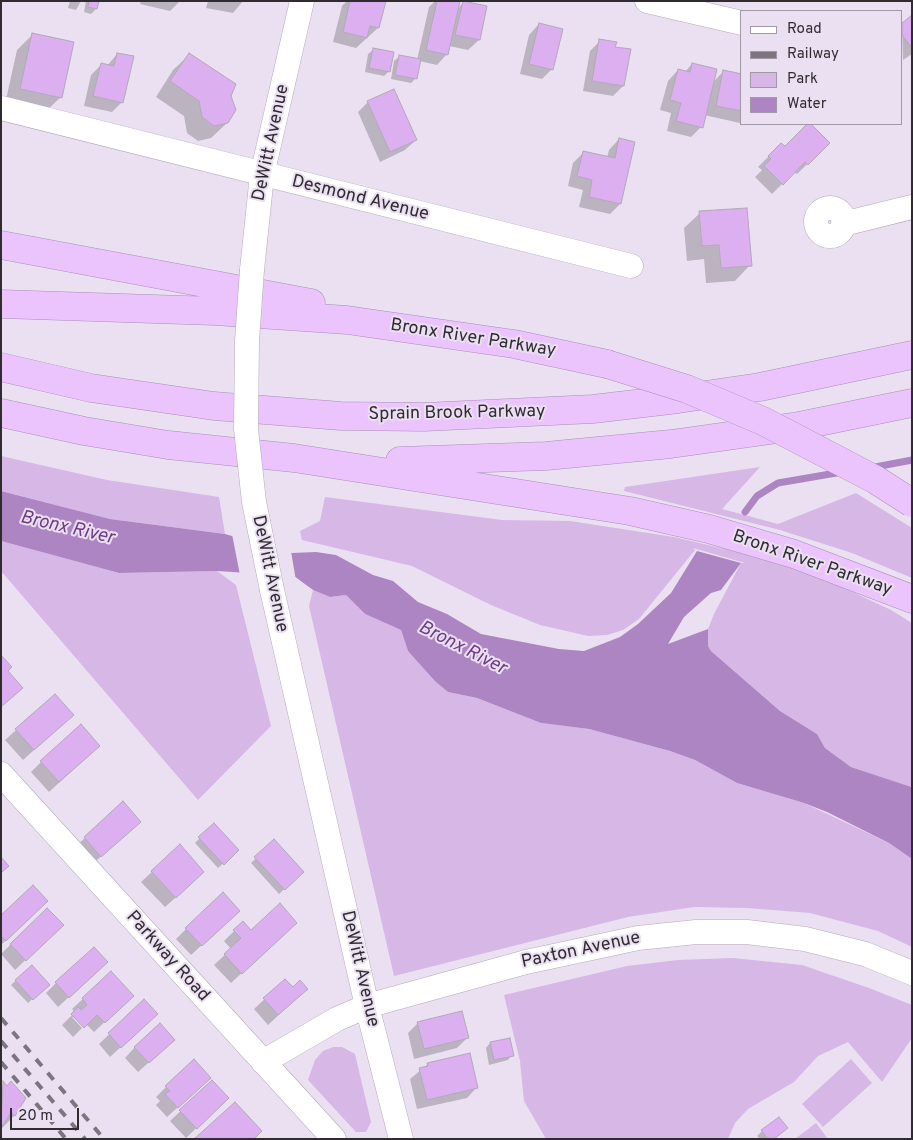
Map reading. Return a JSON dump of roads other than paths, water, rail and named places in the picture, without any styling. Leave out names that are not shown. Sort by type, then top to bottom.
[{"type":"highway","points":[[1,244],[268,294],[431,331]]},
{"type":"highway","name":"Bronx River Parkway","points":[[1,304],[260,313],[347,320],[514,344],[607,364],[687,389],[763,421],[876,480],[912,504]]},
{"type":"highway","name":"Sprain Brook Parkway","points":[[1,367],[91,388],[214,406],[341,416],[424,417],[584,409],[678,399],[760,387],[912,355]]},
{"type":"highway","points":[[294,458],[461,460],[595,452],[766,431],[912,403]]},
{"type":"highway","name":"Bronx River Parkway","points":[[1,413],[84,431],[211,450],[294,458],[552,498],[675,521],[794,554],[912,599]]},
{"type":"highway","points":[[1,430],[105,444],[211,450]]},
{"type":"street","name":"DeWitt Avenue","points":[[302,1],[262,175],[247,341],[246,429],[254,502],[272,590],[367,1006],[401,1139]]},
{"type":"street","points":[[647,1],[740,23]]},
{"type":"street","name":"Desmond Avenue","points":[[1,108],[631,266]]},
{"type":"street","points":[[843,224],[912,207]]},
{"type":"street","name":"Parkway Road","points":[[1,774],[334,1139]]},
{"type":"street","name":"Paxton Avenue","points":[[263,1062],[337,1019],[367,1006],[526,962],[638,938],[696,932],[747,932],[805,939],[866,954],[912,973]]},
{"type":"water","name":"Bronx River","points":[[1,491],[110,519],[225,534],[291,553],[316,552],[336,555],[373,575],[393,581],[418,602],[447,614],[481,634],[559,649],[584,651],[620,637],[638,624],[671,593],[697,551],[741,563],[721,590],[711,593],[684,617],[668,644],[708,629],[708,646],[711,651],[780,711],[817,734],[825,748],[851,767],[911,787],[912,859],[889,843],[827,812],[804,803],[737,783],[695,760],[670,751],[589,729],[541,723],[477,698],[448,692],[435,681],[408,651],[401,630],[365,614],[346,595],[330,597],[313,590],[294,576],[217,571],[119,573],[1,541]]},
{"type":"waterway","points":[[870,468],[912,460]]},
{"type":"waterway","points":[[745,512],[757,496],[778,483],[842,472]]},
{"type":"railway","points":[[1,1018],[104,1139]]},
{"type":"railway","points":[[1,1041],[85,1139]]},
{"type":"railway","points":[[1,1062],[66,1139]]}]
